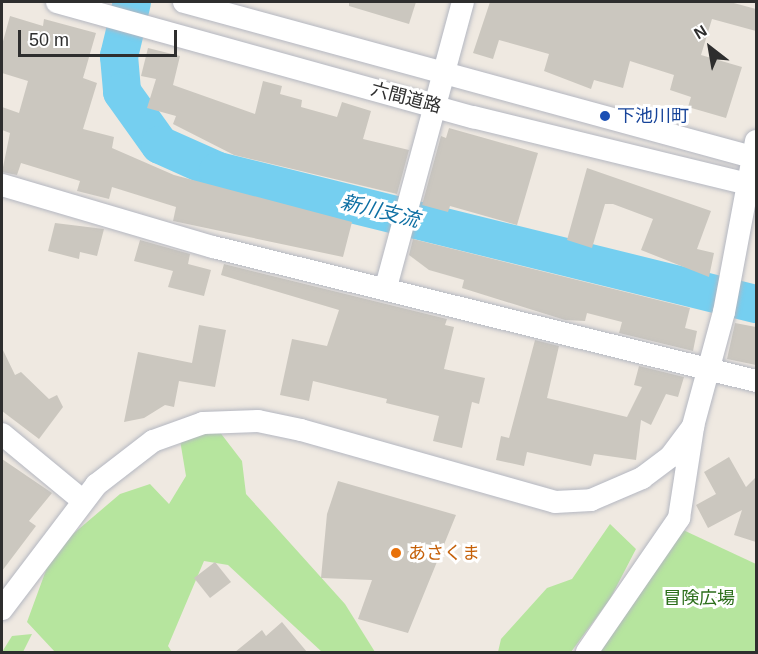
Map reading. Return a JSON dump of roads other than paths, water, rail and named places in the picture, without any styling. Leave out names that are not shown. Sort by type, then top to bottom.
[{"type":"street","name":"六間道路","points":[[57,2],[435,106],[752,185]]},
{"type":"street","name":"六間道路","points":[[184,2],[445,75],[755,152]]},
{"type":"street","points":[[386,286],[463,2]]},
{"type":"street","points":[[587,652],[679,518],[693,426],[724,312],[752,185],[755,152]]},
{"type":"street","points":[[2,185],[213,247],[386,286],[627,352],[709,366],[756,381]]},
{"type":"street","points":[[2,609],[81,500],[153,441],[222,421],[301,430],[564,502],[591,500],[642,478],[670,457],[693,426]]},
{"type":"street","points":[[2,434],[81,500]]},
{"type":"waterway","name":"新川支流","points":[[132,2],[119,56],[122,92],[160,145],[218,171],[756,304]]},
{"type":"place","name":"下池川町","points":[[605,116]]},
{"type":"place","name":"あさくま","points":[[396,553]]},
{"type":"park label","name":"冒険広場","points":[[699,598]]}]
